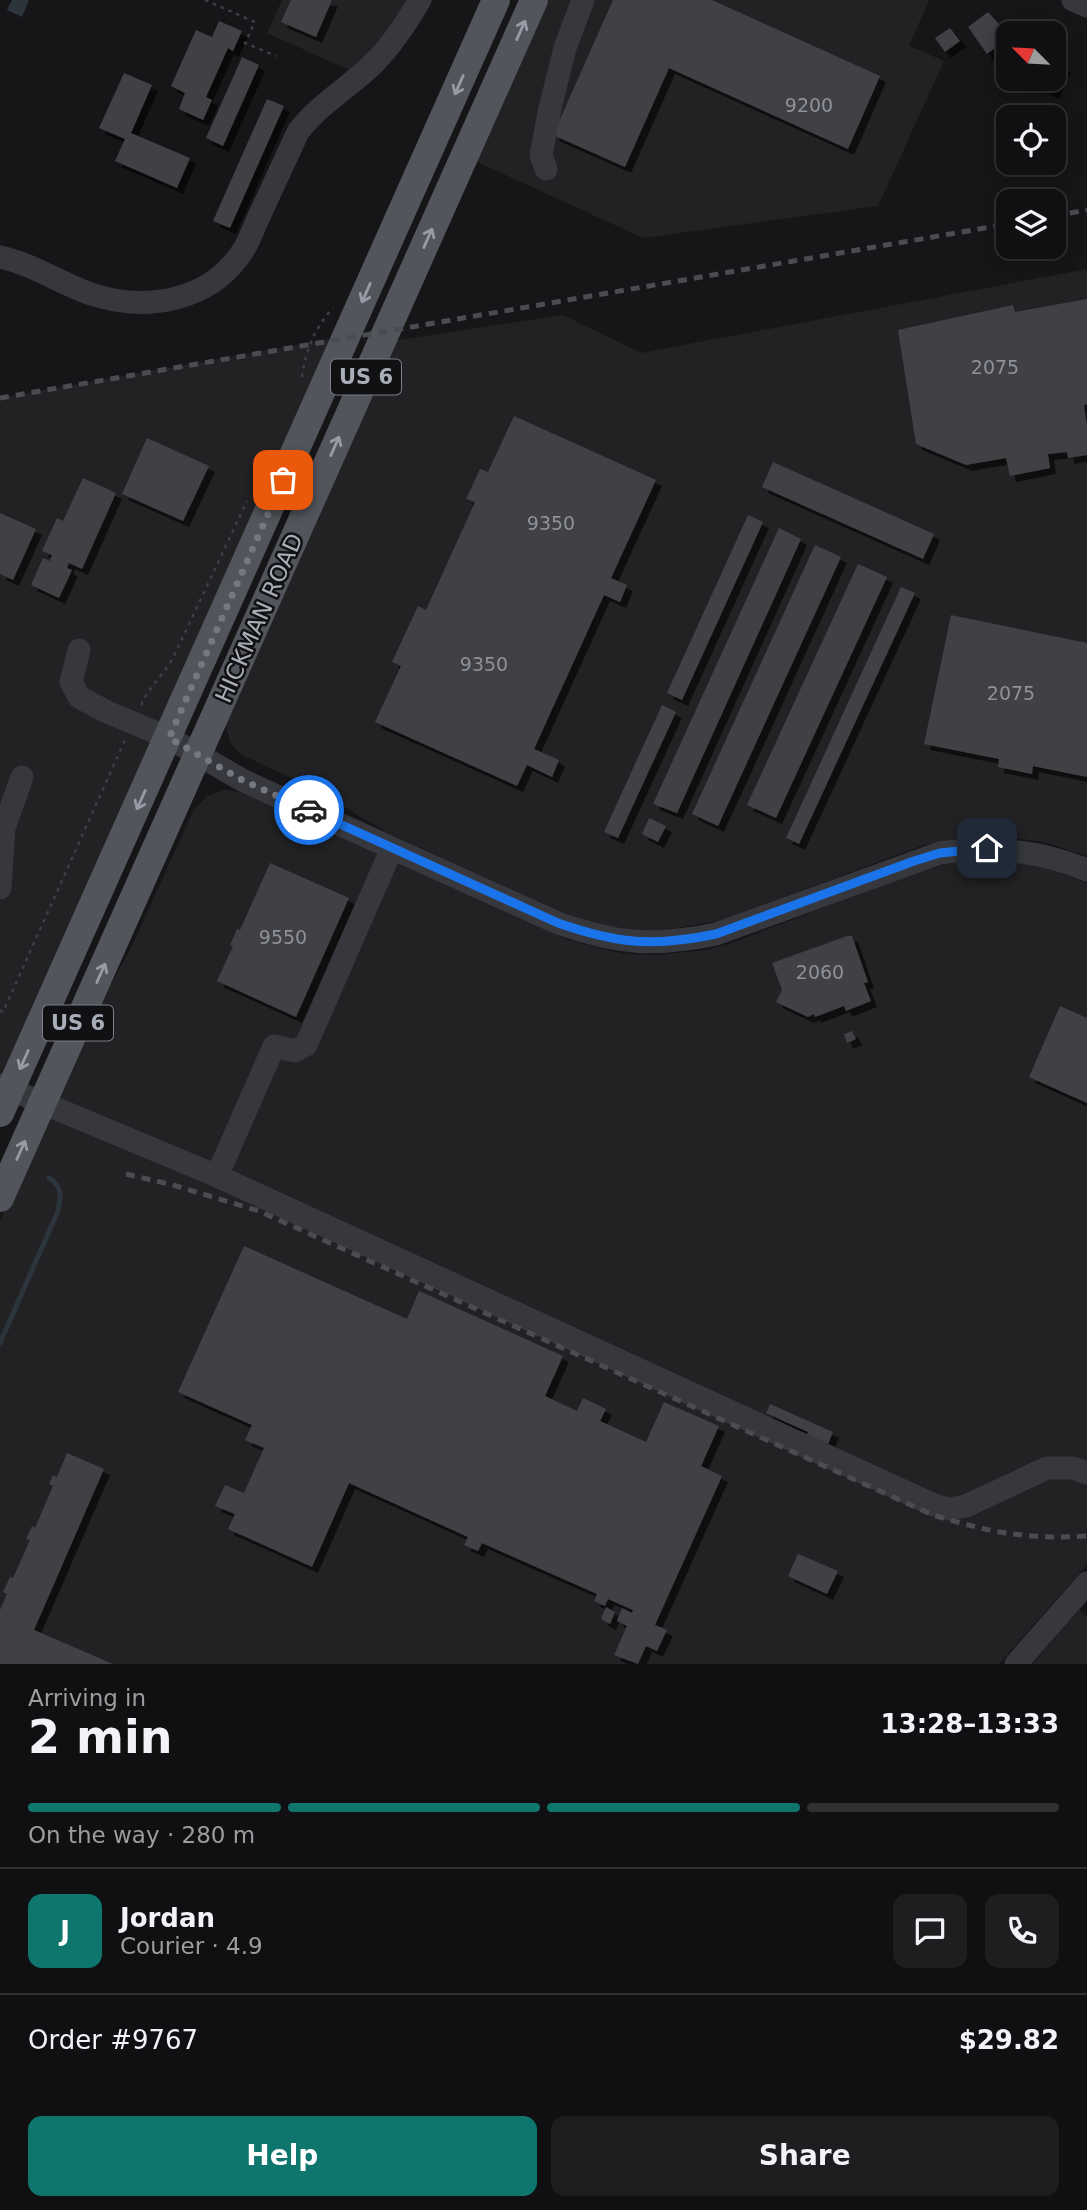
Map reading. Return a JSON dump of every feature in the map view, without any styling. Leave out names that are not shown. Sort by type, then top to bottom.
[{"type":"main road","name":"HICKMAN ROAD","points":[[4,1095],[169,738],[496,0]]},
{"type":"main road","name":"HICKMAN ROAD","points":[[0,1198],[534,0]]},
{"type":"street","points":[[0,257],[22,261],[89,293],[129,302],[157,303],[191,295],[221,276],[244,249],[298,132],[310,116],[375,62],[394,40],[420,0]]},
{"type":"street","points":[[547,169],[541,155],[550,108],[565,48],[583,0]]},
{"type":"street","points":[[1073,0],[1087,6]]},
{"type":"street","points":[[79,650],[71,682],[79,697],[169,738],[244,781],[568,926],[621,941],[654,944],[680,942],[716,934],[940,853],[1003,848],[1039,853],[1087,870]]},
{"type":"street","points":[[0,888],[4,828],[22,777]]},
{"type":"street","points":[[217,1176],[274,1046],[295,1051],[306,1045],[393,848]]},
{"type":"street","points":[[4,1095],[43,1102],[217,1176],[934,1505],[949,1509],[966,1506],[1046,1468],[1073,1468],[1087,1473]]},
{"type":"street","points":[[1016,1664],[1087,1583]]},
{"type":"path","points":[[205,0],[255,22],[245,43],[276,56]]},
{"type":"path","points":[[301,386],[305,357],[316,328],[334,307]]},
{"type":"path","points":[[0,1010],[3,1012],[148,689],[160,679],[173,658],[252,491]]},
{"type":"shaded area","points":[[12,0],[29,0],[22,17],[7,10]]},
{"type":"shaded area","points":[[282,0],[420,0],[360,75],[267,33]]},
{"type":"shaded area","points":[[544,0],[929,0],[909,46],[944,61],[878,206],[643,238],[473,160]]},
{"type":"shaded area","points":[[1087,269],[1087,856],[1044,842],[1015,838],[993,836],[944,841],[921,846],[722,920],[660,931],[624,929],[562,912],[388,833],[309,786],[246,757],[230,742],[225,722],[392,341],[563,315],[641,353]]},
{"type":"shaded area","points":[[346,336],[0,1085],[0,398]]},
{"type":"shaded area","points":[[225,790],[241,792],[566,939],[624,954],[656,955],[706,950],[726,945],[894,881],[947,864],[1009,861],[1047,868],[1087,883],[1087,1565],[999,1664],[0,1664],[0,1222],[79,1042],[132,946],[193,811],[207,796]]},
{"type":"shaded area","points":[[1079,1610],[1087,1617],[1087,1664],[1032,1664]]},
{"type":"building","points":[[291,0],[332,0],[316,37],[281,22]]},
{"type":"building","points":[[613,0],[712,0],[880,76],[848,149],[669,68],[625,167],[553,135]]},
{"type":"building","points":[[988,12],[996,21],[996,47],[987,54],[968,27]]},
{"type":"building","points":[[219,21],[242,31],[233,51],[228,48],[206,97],[212,100],[203,120],[179,109],[185,93],[171,86],[196,30],[212,37]]},
{"type":"building","points":[[950,28],[960,41],[945,52],[935,38]]},
{"type":"building","points":[[242,57],[259,65],[223,146],[206,138]]},
{"type":"building","points":[[124,73],[152,85],[131,133],[190,158],[177,188],[115,161],[125,139],[99,128]]},
{"type":"building","points":[[267,99],[284,106],[230,228],[213,221]]},
{"type":"building","points":[[1087,299],[1087,404],[1084,405],[1087,455],[1068,458],[1067,452],[1048,454],[1050,468],[1010,476],[1006,458],[966,465],[916,444],[898,330],[1013,305],[1015,312]]},
{"type":"building","points":[[514,416],[656,480],[611,578],[627,585],[620,602],[604,595],[534,749],[559,760],[552,777],[527,765],[517,786],[375,722],[401,666],[392,662],[418,606],[426,610],[475,502],[466,499],[480,469],[488,472]]},
{"type":"building","points":[[147,438],[209,466],[183,521],[122,494]]},
{"type":"building","points":[[773,462],[934,534],[923,559],[762,487]]},
{"type":"building","points":[[83,478],[116,493],[82,569],[69,563],[67,568],[72,570],[59,598],[31,585],[43,558],[50,561],[52,555],[42,551],[57,518],[63,521]]},
{"type":"building","points":[[0,513],[36,529],[13,580],[0,574]]},
{"type":"building","points":[[748,515],[763,522],[682,700],[667,693]]},
{"type":"building","points":[[779,528],[801,539],[677,813],[653,804]]},
{"type":"building","points":[[815,545],[841,557],[718,826],[692,814]]},
{"type":"building","points":[[858,564],[887,577],[776,818],[747,805]]},
{"type":"building","points":[[901,587],[915,593],[799,844],[786,838]]},
{"type":"building","points":[[951,615],[1087,643],[1087,777],[1033,766],[1032,774],[998,767],[999,759],[924,744]]},
{"type":"building","points":[[662,705],[676,712],[618,838],[604,832]]},
{"type":"building","points":[[649,818],[666,826],[658,842],[642,834]]},
{"type":"building","points":[[270,863],[349,898],[296,1017],[217,981],[233,946],[230,945],[237,929],[240,930]]},
{"type":"building","points":[[852,936],[868,982],[864,983],[871,1001],[846,1011],[844,1006],[815,1017],[814,1014],[808,1017],[776,1002],[782,990],[772,963]]},
{"type":"building","points":[[1060,1006],[1087,1018],[1087,1103],[1029,1077]]},
{"type":"building","points":[[852,1031],[856,1039],[847,1043],[844,1034]]},
{"type":"building","points":[[244,1246],[407,1319],[419,1291],[563,1356],[545,1396],[577,1411],[583,1398],[606,1409],[600,1421],[646,1442],[664,1402],[719,1426],[701,1466],[722,1476],[655,1625],[667,1630],[657,1651],[646,1646],[638,1664],[614,1655],[627,1626],[617,1621],[622,1608],[632,1613],[633,1610],[608,1599],[605,1606],[594,1601],[597,1594],[482,1543],[478,1551],[464,1545],[468,1537],[349,1483],[312,1567],[228,1529],[235,1514],[215,1506],[225,1485],[244,1493],[264,1448],[245,1440],[252,1425],[178,1392]]},
{"type":"building","points":[[770,1404],[833,1432],[828,1444],[766,1413]]},
{"type":"building","points":[[67,1453],[104,1469],[34,1630],[113,1664],[0,1664],[0,1610],[7,1594],[3,1592],[10,1577],[13,1578],[30,1540],[26,1539],[32,1526],[35,1528],[53,1486],[49,1484],[53,1475],[57,1477]]},
{"type":"building","points":[[798,1554],[838,1571],[827,1594],[788,1576]]},
{"type":"building","points":[[606,1607],[615,1612],[610,1624],[601,1619]]},
{"type":"waterway","points":[[0,1343],[58,1211],[60,1192],[49,1178]]},
{"type":"railway","points":[[1066,214],[1087,210]]},
{"type":"railway","points":[[0,398],[996,226]]},
{"type":"railway","points":[[126,1174],[259,1211],[933,1515],[972,1526],[1027,1536],[1087,1536]]},
{"type":"way so far","points":[[283,480],[169,738],[244,781],[309,810]]},
{"type":"route","points":[[309,810],[558,923],[588,934],[654,944],[680,942],[739,927],[940,853],[987,848]]}]
